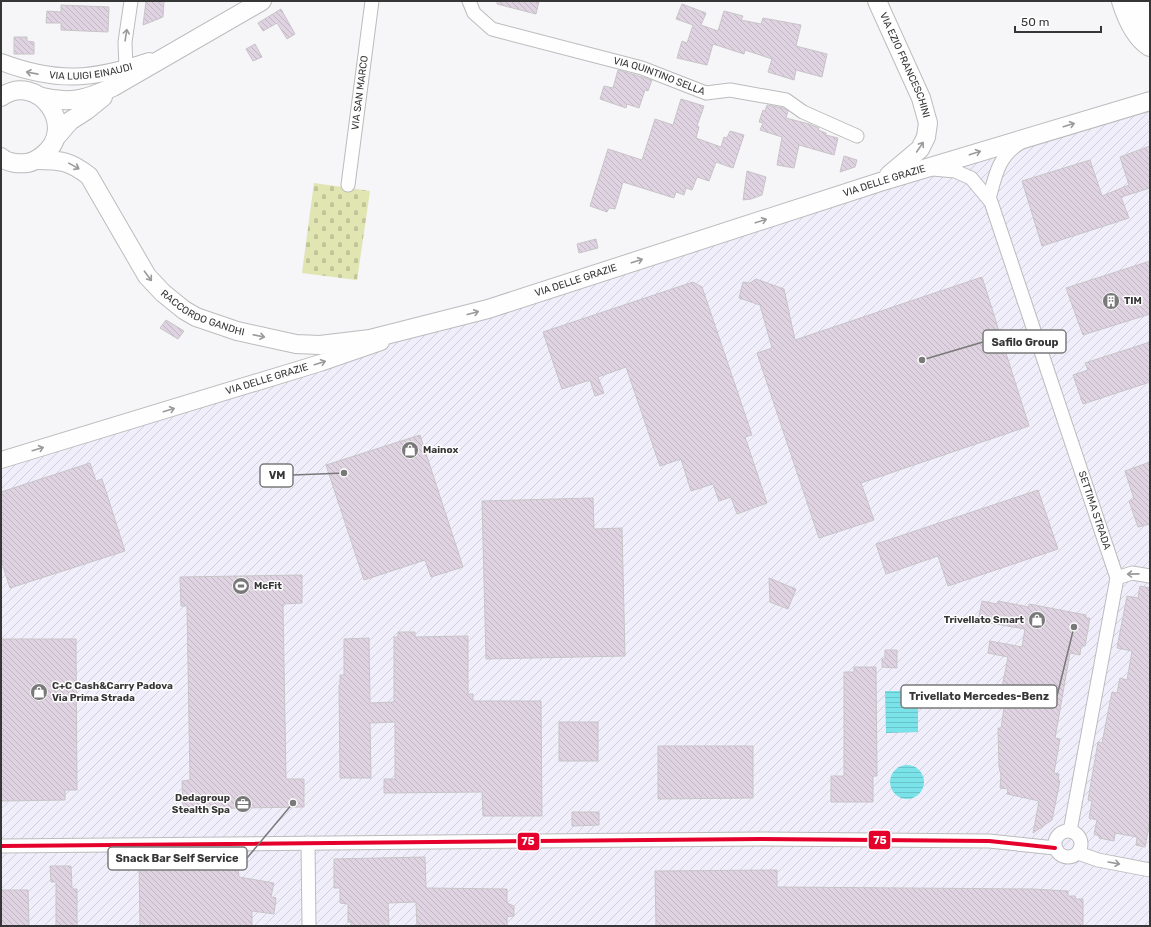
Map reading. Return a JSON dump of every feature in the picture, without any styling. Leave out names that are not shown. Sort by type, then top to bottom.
[{"type":"highway","points":[[1123,1],[1128,17],[1145,42],[1150,45]]},
{"type":"main road","points":[[37,160],[50,150],[57,136],[70,121],[87,110],[114,87],[262,1]]},
{"type":"main road","name":"VIA EZIO FRANCESCHINI","points":[[877,1],[921,98],[928,123],[926,137],[920,149],[880,182]]},
{"type":"main road","points":[[5,92],[23,91],[42,97],[66,101],[78,100],[114,87]]},
{"type":"main road","points":[[42,97],[52,108],[57,121],[57,136]]},
{"type":"main road","name":"VIA DELLE GRAZIE","points":[[436,323],[488,309],[880,182],[1150,101]]},
{"type":"main road","points":[[1,157],[10,165]]},
{"type":"main road","name":"RACCORDO GANDHI","points":[[10,165],[37,160],[58,160],[74,165],[89,176],[147,276],[163,293],[184,310],[196,317],[237,331],[296,344],[320,345],[370,339],[436,323]]},
{"type":"street","points":[[126,69],[125,42],[131,1]]},
{"type":"street","name":"VIA SAN MARCO","points":[[348,185],[372,1]]},
{"type":"street","name":"VIA QUINTINO SELLA","points":[[469,1],[474,13],[492,29],[642,68],[706,93],[730,90],[786,100],[803,112],[857,136]]},
{"type":"street","name":"VIA LUIGI EINAUDI","points":[[1,62],[28,72],[52,76],[106,74],[126,69],[179,49]]},
{"type":"street","points":[[989,199],[994,175],[1004,156],[1014,147],[1032,136]]},
{"type":"street","name":"SETTIMA STRADA","points":[[925,169],[955,171],[971,178],[989,199],[1117,578],[1070,831]]},
{"type":"street","name":"VIA DELLE GRAZIE","points":[[1,460],[320,363],[436,323]]},
{"type":"street","points":[[1117,578],[1132,573],[1150,576]]},
{"type":"street","points":[[1066,831],[1070,831],[1080,839],[1082,844],[1078,853],[1074,856],[1064,857],[1060,855],[1055,848],[1056,839],[1066,831]]},
{"type":"street","points":[[1,846],[761,839],[989,840],[1055,848]]},
{"type":"street","points":[[308,843],[309,926]]},
{"type":"street","points":[[1078,853],[1098,860],[1150,870]]},
{"type":"shaded area","points":[[1150,109],[1150,926],[1,926],[1,465],[907,180]]},
{"type":"green space","points":[[314,183],[370,191],[357,280],[302,273]]},
{"type":"water","points":[[885,691],[918,691],[918,732],[886,733]]},
{"type":"water","points":[[904,765],[910,765],[919,770],[923,776],[923,788],[919,794],[910,799],[904,799],[895,794],[890,785],[890,779],[895,770]]},
{"type":"building","points":[[146,1],[164,1],[163,17],[143,25]]},
{"type":"building","points":[[497,1],[539,1],[536,14],[497,4]]},
{"type":"building","points":[[682,4],[706,13],[701,25],[718,31],[724,11],[743,16],[741,20],[761,24],[763,18],[801,25],[796,46],[827,54],[822,77],[796,70],[794,80],[768,72],[772,59],[745,50],[744,54],[713,44],[707,65],[677,58],[682,41],[687,43],[693,25],[676,19]]},
{"type":"building","points":[[61,5],[109,7],[108,32],[61,30],[61,23],[46,23],[47,11],[61,12]]},
{"type":"building","points":[[281,9],[295,34],[287,39],[277,23],[263,31],[258,23]]},
{"type":"building","points":[[14,37],[27,37],[27,41],[34,42],[34,54],[14,54]]},
{"type":"building","points":[[255,44],[262,57],[253,61],[246,49]]},
{"type":"building","points":[[618,70],[652,80],[648,91],[645,90],[639,108],[627,104],[626,108],[600,99],[604,86],[613,88]]},
{"type":"building","points":[[681,99],[704,106],[697,126],[699,127],[696,138],[721,147],[724,137],[727,138],[730,131],[744,135],[733,168],[716,162],[709,181],[697,177],[692,190],[686,188],[684,195],[676,192],[674,198],[623,182],[615,209],[609,208],[607,212],[590,206],[608,149],[642,160],[655,119],[673,125]]},
{"type":"building","points":[[767,105],[783,108],[788,111],[786,118],[809,124],[819,128],[818,130],[826,133],[826,135],[838,138],[834,155],[799,145],[794,168],[777,165],[782,137],[760,130],[763,123],[759,122],[763,110],[765,111]]},
{"type":"building","points":[[1150,146],[1150,188],[1121,197],[1129,218],[1042,246],[1022,181],[1090,160],[1102,196],[1129,185],[1120,157]]},
{"type":"building","points":[[844,156],[857,160],[855,167],[840,172]]},
{"type":"building","points":[[747,171],[766,177],[762,195],[743,200]]},
{"type":"building","points":[[596,239],[598,248],[579,253],[577,244]]},
{"type":"building","name":"TIM","points":[[1150,261],[1150,314],[1083,335],[1066,288]]},
{"type":"building","points":[[982,277],[1029,426],[861,483],[874,520],[819,538],[757,353],[772,348],[760,305],[739,298],[743,282],[750,283],[756,279],[784,289],[795,340]]},
{"type":"building","points":[[693,282],[702,287],[752,435],[745,437],[767,503],[737,514],[731,497],[719,501],[713,484],[691,491],[681,459],[660,466],[626,367],[598,377],[604,393],[595,396],[590,380],[562,389],[543,332]]},
{"type":"building","points":[[166,320],[184,331],[178,339],[160,328]]},
{"type":"building","points":[[1150,342],[1150,382],[1083,404],[1073,375],[1088,370],[1085,363]]},
{"type":"building","points":[[420,435],[463,567],[431,577],[425,560],[364,580],[326,465]]},
{"type":"building","points":[[1150,462],[1150,524],[1138,527],[1129,501],[1134,499],[1125,471]]},
{"type":"building","points":[[90,463],[96,481],[102,479],[125,551],[10,588],[1,560],[1,492]]},
{"type":"building","points":[[1038,490],[1058,549],[948,586],[938,556],[886,574],[876,544]]},
{"type":"building","points":[[593,498],[594,529],[622,528],[625,656],[486,659],[482,501]]},
{"type":"building","points":[[302,575],[302,603],[283,604],[286,779],[304,779],[304,807],[183,809],[182,781],[190,780],[187,606],[181,606],[180,577]]},
{"type":"building","points":[[769,578],[796,589],[788,609],[770,602]]},
{"type":"building","points":[[1140,586],[1150,588],[1150,821],[1145,847],[1136,845],[1137,837],[1115,833],[1114,841],[1099,838],[1099,836],[1094,834],[1097,820],[1089,818],[1092,801],[1088,800],[1098,742],[1102,743],[1112,692],[1117,693],[1120,678],[1127,680],[1132,651],[1117,648],[1127,596],[1138,598]]},
{"type":"building","points":[[982,601],[997,604],[998,601],[1029,607],[1029,604],[1086,615],[1086,618],[1090,618],[1085,646],[1081,646],[1080,655],[1070,653],[1055,738],[1060,739],[1054,773],[1059,774],[1058,781],[1060,781],[1052,820],[1033,833],[1039,801],[1007,794],[1008,789],[1000,788],[1001,775],[999,767],[998,728],[1001,728],[1007,688],[1002,687],[1008,657],[988,653],[990,641],[1022,647],[1025,629],[978,621]]},
{"type":"building","points":[[398,632],[415,632],[415,637],[468,636],[468,694],[473,694],[473,701],[541,701],[542,816],[483,816],[482,792],[384,793],[384,779],[395,779],[395,722],[370,723],[371,778],[340,778],[339,685],[340,675],[344,675],[344,639],[369,638],[370,703],[394,702],[394,637],[398,637]]},
{"type":"building","name":"C+C Cash&Carry Padova Via Prima Strada","points":[[1,639],[76,639],[77,790],[65,790],[65,800],[1,801]]},
{"type":"building","points":[[885,650],[897,650],[897,668],[882,667],[882,659],[885,659]]},
{"type":"building","points":[[854,667],[876,667],[877,776],[873,776],[873,802],[831,802],[831,776],[844,776],[844,672],[854,672]]},
{"type":"building","points":[[559,722],[598,722],[598,761],[559,761]]},
{"type":"building","points":[[658,746],[753,746],[753,798],[658,799]]},
{"type":"building","points":[[572,812],[599,812],[599,825],[572,826]]},
{"type":"building","points":[[425,857],[426,888],[507,889],[507,903],[514,906],[514,916],[507,917],[507,926],[417,926],[416,902],[388,903],[389,926],[351,926],[351,922],[348,922],[348,904],[340,903],[340,888],[334,888],[334,859]]},
{"type":"building","points":[[212,860],[212,866],[238,865],[239,877],[274,883],[271,897],[276,898],[274,914],[252,911],[252,926],[140,926],[139,861]]},
{"type":"building","points":[[50,866],[71,866],[72,889],[77,889],[77,926],[56,926],[56,882],[51,882]]},
{"type":"building","points":[[777,870],[777,887],[1033,889],[1068,891],[1068,896],[1075,896],[1076,899],[1083,899],[1083,926],[656,926],[655,871]]},
{"type":"building","points":[[1,890],[28,890],[29,926],[1,926]]},
{"type":"transit line","name":"75","points":[[1,846],[761,839],[989,841],[1055,848]]},
{"type":"place","name":"TIM","points":[[1111,301]]},
{"type":"place","name":"Safilo Group","points":[[922,360]]},
{"type":"place","name":"Mainox","points":[[410,450]]},
{"type":"place","name":"VM","points":[[344,473]]},
{"type":"place","name":"McFit","points":[[241,586]]},
{"type":"place","name":"Trivellato Smart","points":[[1037,620]]},
{"type":"place","name":"Trivellato Mercedes-Benz","points":[[1074,627]]},
{"type":"place","name":"C+C Cash&Carry Padova Via Prima Strada","points":[[39,692]]},
{"type":"place","name":"Snack Bar Self Service","points":[[293,803]]},
{"type":"place","name":"Dedagroup Stealth Spa","points":[[243,804]]}]
